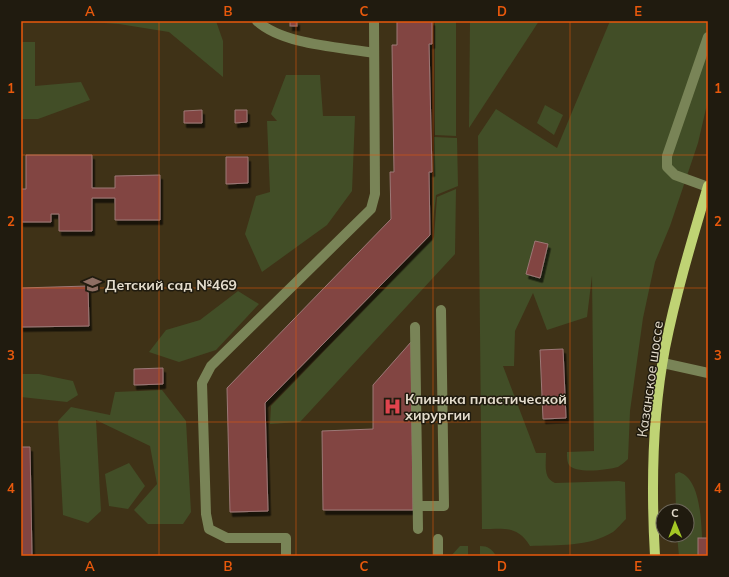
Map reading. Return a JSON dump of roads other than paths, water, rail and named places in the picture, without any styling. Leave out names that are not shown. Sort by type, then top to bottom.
[{"type":"main road","name":"Казанское шоссе","points":[[655,556],[652,509],[653,474],[655,426],[663,363],[686,259],[708,187]]},
{"type":"street","points":[[257,21],[274,33],[290,39],[374,53]]},
{"type":"street","points":[[286,556],[286,538],[227,538],[209,529],[206,514],[202,383],[211,366],[371,209],[375,194],[374,21]]},
{"type":"street","points":[[708,37],[667,156],[667,167],[675,175],[708,187]]},
{"type":"street","points":[[418,506],[444,506],[441,310]]},
{"type":"street","points":[[415,327],[418,529]]},
{"type":"street","points":[[663,363],[708,374]]},
{"type":"street","points":[[438,539],[438,556]]},
{"type":"place","name":"Детский сад №469","points":[[92,285]]},
{"type":"place","name":"Клиника пластической хирургии","points":[[392,407]]}]
